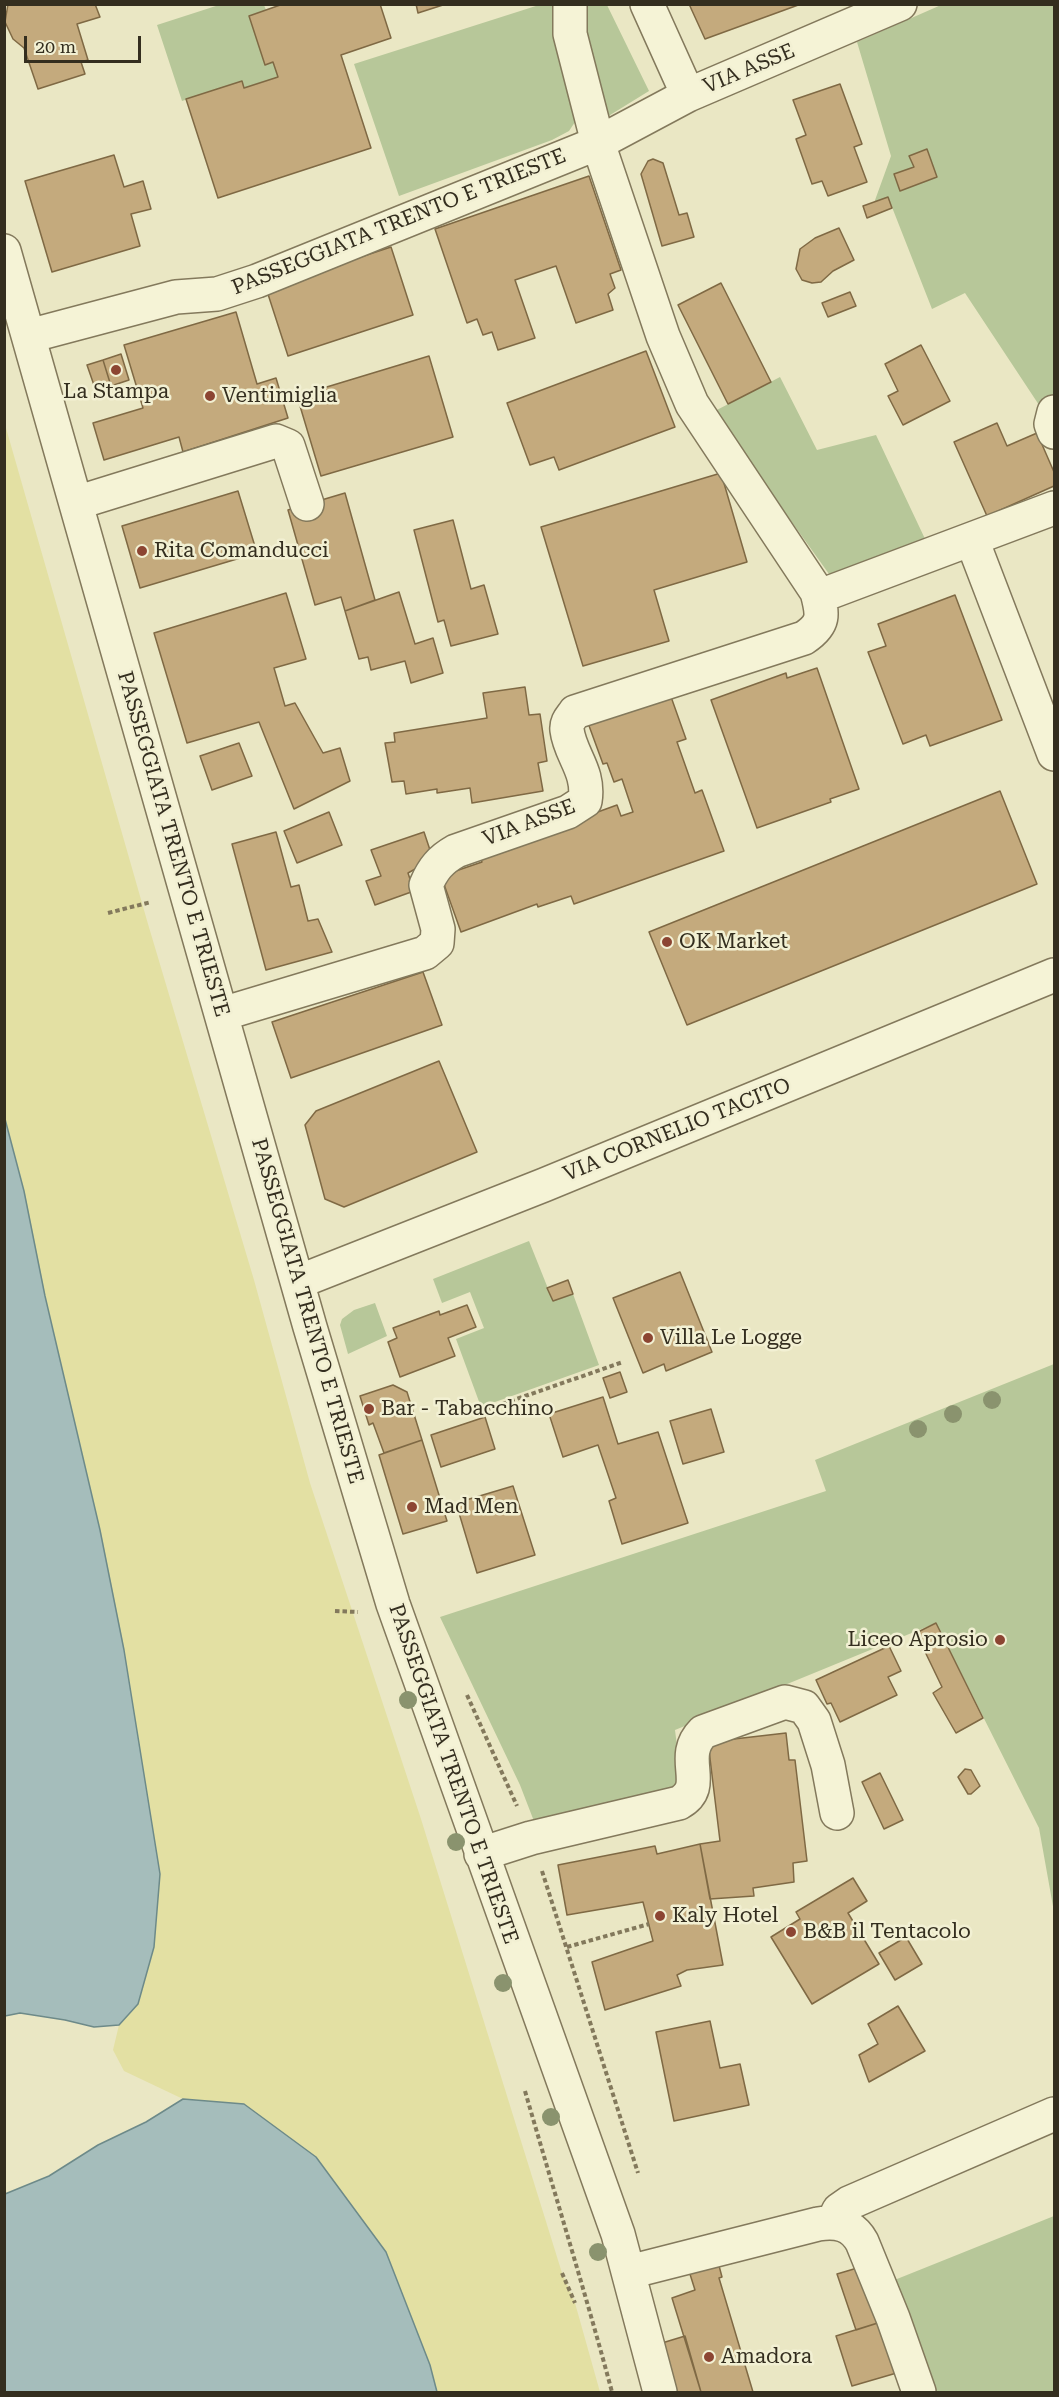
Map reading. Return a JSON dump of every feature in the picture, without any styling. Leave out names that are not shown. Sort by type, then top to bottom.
[{"type":"street","points":[[570,4],[570,34],[598,143],[663,336],[692,404],[817,592],[828,594],[1054,508]]},
{"type":"street","name":"VIA ASSE","points":[[647,4],[688,95],[900,4]]},
{"type":"street","name":"PASSEGGIATA TRENTO E TRIESTE","points":[[28,336],[176,297],[218,294],[242,286],[598,143],[688,95]]},
{"type":"street","name":"PASSEGGIATA TRENTO E TRIESTE","points":[[4,251],[298,1282],[393,1604],[618,2234],[660,2392]]},
{"type":"street","points":[[1054,412],[1051,424],[1054,432]]},
{"type":"street","points":[[76,503],[276,441],[288,446],[307,504]]},
{"type":"street","points":[[972,540],[1054,754]]},
{"type":"street","name":"VIA ASSE","points":[[222,1014],[425,953],[438,943],[438,928],[426,885],[434,868],[445,857],[456,851],[568,812],[585,801],[584,777],[567,730],[568,720],[575,712],[804,638],[817,629],[822,612],[817,592]]},
{"type":"street","name":"VIA CORNELIO TACITO","points":[[298,1282],[533,1189],[1054,975]]},
{"type":"street","points":[[481,1854],[531,1838],[679,1803],[688,1798],[693,1790],[692,1749],[695,1739],[702,1732],[785,1702],[804,1707],[814,1721],[828,1766],[837,1813]]},
{"type":"street","points":[[833,2222],[839,2211],[849,2203],[1054,2114]]},
{"type":"street","points":[[629,2272],[833,2222],[849,2226],[857,2232],[862,2242],[893,2318],[919,2392]]},
{"type":"path","points":[[108,913],[155,901]]},
{"type":"path","points":[[482,1412],[623,1362]]},
{"type":"path","points":[[335,1611],[366,1613]]},
{"type":"path","points":[[531,1838],[641,2180]]},
{"type":"path","points":[[567,1947],[649,1924]]},
{"type":"path","points":[[562,2274],[575,2303]]},
{"type":"green space","points":[[219,5],[264,5],[266,10],[249,16],[265,64],[273,62],[278,77],[244,88],[242,81],[182,101],[157,25]]},
{"type":"green space","points":[[539,5],[557,5],[577,119],[569,131],[552,140],[399,196],[354,64]]},
{"type":"green space","points":[[583,5],[607,5],[649,91],[602,120],[580,36]]},
{"type":"green space","points":[[941,5],[1054,5],[1054,398],[1039,405],[965,293],[932,309],[888,197],[874,203],[891,156],[857,42]]},
{"type":"green space","points":[[780,377],[817,450],[876,435],[926,541],[835,579],[829,574],[713,412]]},
{"type":"green space","points":[[529,1241],[553,1301],[573,1294],[599,1365],[481,1407],[456,1339],[484,1328],[470,1292],[442,1303],[433,1279]]},
{"type":"green space","points":[[375,1303],[387,1336],[348,1354],[340,1325],[342,1319],[354,1310]]},
{"type":"green space","points":[[1054,1364],[1054,1912],[1039,1828],[936,1623],[675,1730],[681,1778],[661,1800],[537,1829],[520,1785],[440,1617],[826,1491],[815,1460]]},
{"type":"green space","points":[[1054,2216],[1054,2392],[924,2392],[887,2283]]},
{"type":"sand","points":[[4,421],[148,924],[254,1280],[310,1483],[421,1819],[562,2273],[575,2303],[600,2392],[437,2392],[430,2365],[386,2252],[244,2104],[183,2099],[124,2071],[113,2050],[119,2025],[138,2003],[100,1530],[45,1296],[24,1191],[5,1119]]},
{"type":"water","points":[[5,1119],[24,1191],[45,1296],[100,1530],[124,1650],[160,1874],[154,1947],[138,2004],[119,2025],[94,2027],[20,2013],[5,2016]]},
{"type":"water","points":[[183,2099],[244,2104],[316,2157],[386,2252],[430,2365],[437,2392],[5,2392],[5,2194],[49,2176],[98,2145],[146,2122]]},
{"type":"building","points":[[8,4],[95,4],[100,17],[77,24],[88,60],[81,62],[85,74],[38,89],[24,48],[13,39],[5,22]]},
{"type":"building","points":[[283,4],[380,4],[391,38],[341,55],[371,148],[218,198],[186,99],[242,81],[244,88],[278,77],[273,62],[265,65],[249,16]]},
{"type":"building","points":[[416,4],[446,4],[418,13]]},
{"type":"building","points":[[689,4],[801,4],[705,39]]},
{"type":"building","points":[[840,84],[862,144],[854,147],[867,182],[828,196],[822,181],[812,184],[796,139],[806,135],[793,100]]},
{"type":"building","points":[[927,149],[937,177],[900,191],[894,174],[914,167],[909,156]]},
{"type":"building","points":[[114,155],[124,187],[143,181],[151,209],[131,214],[140,246],[52,272],[25,181]]},
{"type":"building","points":[[653,159],[663,163],[679,215],[687,213],[694,237],[662,246],[641,174],[648,161]]},
{"type":"building","points":[[589,176],[621,270],[610,274],[615,288],[608,294],[613,310],[576,323],[556,266],[515,280],[535,338],[498,350],[492,332],[483,335],[477,319],[467,323],[435,229]]},
{"type":"building","points":[[888,197],[892,208],[867,218],[863,206]]},
{"type":"building","points":[[839,228],[854,260],[833,271],[821,282],[812,283],[802,280],[796,269],[800,249],[815,238]]},
{"type":"building","points":[[391,247],[413,315],[288,356],[266,288]]},
{"type":"building","points":[[721,283],[771,382],[728,404],[678,305]]},
{"type":"building","points":[[850,292],[856,306],[828,317],[822,303]]},
{"type":"building","name":"Ventimiglia","points":[[236,312],[257,384],[276,378],[288,418],[183,452],[179,437],[104,460],[93,423],[143,408],[124,345]]},
{"type":"building","points":[[921,345],[950,401],[903,425],[888,396],[898,391],[885,364]]},
{"type":"building","points":[[646,351],[675,427],[559,470],[554,457],[530,465],[507,403]]},
{"type":"building","name":"La Stampa","points":[[121,354],[129,380],[111,386],[103,360]]},
{"type":"building","points":[[429,356],[453,437],[321,476],[297,396]]},
{"type":"building","points":[[103,360],[111,386],[96,391],[87,365]]},
{"type":"building","points":[[997,423],[1007,446],[1037,433],[1054,472],[1054,486],[987,516],[954,442]]},
{"type":"building","points":[[721,473],[747,562],[654,590],[669,641],[583,666],[541,527]]},
{"type":"building","points":[[238,491],[257,553],[140,588],[122,526]]},
{"type":"building","points":[[345,493],[375,600],[345,611],[341,597],[315,605],[288,510]]},
{"type":"building","points":[[453,520],[471,589],[484,585],[498,634],[451,646],[444,620],[438,622],[414,530]]},
{"type":"building","points":[[399,592],[415,644],[433,638],[443,673],[411,683],[405,661],[371,670],[368,657],[359,659],[345,611]]},
{"type":"building","points":[[286,593],[306,659],[274,668],[285,706],[295,703],[323,753],[340,748],[350,781],[294,809],[259,722],[187,743],[154,633]]},
{"type":"building","points":[[955,595],[1002,720],[930,746],[926,735],[903,744],[868,652],[886,646],[878,624]]},
{"type":"building","points":[[817,668],[859,789],[830,799],[831,802],[757,828],[711,700],[786,673],[787,678]]},
{"type":"building","points":[[525,687],[529,715],[540,714],[547,761],[538,763],[543,791],[472,803],[470,788],[437,793],[437,789],[406,794],[404,781],[392,782],[385,743],[395,742],[394,733],[487,718],[483,693]]},
{"type":"building","points":[[670,694],[686,739],[677,742],[695,793],[702,790],[724,851],[574,904],[571,896],[538,907],[537,904],[461,932],[441,876],[482,862],[479,855],[617,805],[621,816],[633,812],[622,779],[614,782],[607,763],[603,764],[588,723]]},
{"type":"building","points":[[239,743],[252,776],[212,790],[200,756]]},
{"type":"building","points":[[1000,791],[1037,884],[687,1025],[649,932]]},
{"type":"building","points":[[329,812],[342,845],[297,863],[284,831]]},
{"type":"building","points":[[276,832],[291,887],[299,885],[308,921],[318,919],[332,952],[266,970],[232,844]]},
{"type":"building","points":[[424,832],[433,859],[408,873],[414,891],[375,905],[366,881],[381,876],[371,850]]},
{"type":"building","points":[[423,972],[442,1025],[291,1078],[272,1022]]},
{"type":"building","points":[[439,1061],[477,1152],[344,1207],[325,1199],[305,1125],[316,1111]]},
{"type":"building","points":[[680,1272],[712,1352],[666,1371],[664,1364],[643,1373],[613,1298]]},
{"type":"building","points":[[568,1280],[573,1294],[553,1301],[547,1288]]},
{"type":"building","points":[[467,1305],[476,1327],[448,1338],[455,1356],[400,1377],[388,1342],[397,1338],[393,1328],[439,1311],[440,1315]]},
{"type":"building","points":[[620,1372],[627,1392],[610,1398],[603,1378]]},
{"type":"building","points":[[393,1385],[407,1392],[422,1440],[384,1453],[373,1423],[369,1425],[360,1396]]},
{"type":"building","points":[[603,1397],[618,1444],[658,1432],[688,1523],[622,1544],[609,1501],[616,1498],[598,1445],[563,1457],[549,1414]]},
{"type":"building","points":[[711,1409],[724,1452],[683,1464],[670,1421]]},
{"type":"building","points":[[485,1417],[495,1449],[441,1467],[431,1435]]},
{"type":"building","points":[[422,1440],[447,1521],[403,1534],[379,1455]]},
{"type":"building","points":[[513,1486],[535,1555],[477,1573],[456,1503]]},
{"type":"building","points":[[936,1623],[983,1718],[956,1733],[933,1693],[942,1687],[916,1633]]},
{"type":"building","points":[[889,1646],[901,1671],[888,1677],[897,1695],[840,1722],[831,1703],[827,1704],[816,1680]]},
{"type":"building","points":[[786,1733],[789,1760],[795,1760],[807,1861],[793,1863],[794,1882],[753,1888],[754,1896],[710,1899],[700,1844],[720,1841],[708,1742]]},
{"type":"building","points":[[965,1769],[971,1770],[980,1786],[971,1794],[968,1794],[958,1777]]},
{"type":"building","points":[[880,1773],[903,1820],[884,1829],[862,1782]]},
{"type":"building","points":[[700,1844],[723,1965],[687,1970],[677,1975],[681,1986],[605,2010],[592,1962],[653,1941],[643,1902],[567,1915],[558,1865],[655,1846],[657,1854]]},
{"type":"building","points":[[853,1878],[867,1901],[848,1913],[879,1964],[812,2004],[771,1937],[800,1919],[796,1912]]},
{"type":"building","points":[[906,1937],[922,1964],[895,1980],[879,1953]]},
{"type":"building","points":[[898,2006],[925,2051],[869,2082],[859,2055],[878,2044],[868,2024]]},
{"type":"building","points":[[710,2021],[720,2068],[740,2064],[749,2105],[674,2121],[656,2032]]},
{"type":"building","points":[[718,2262],[722,2277],[719,2278],[753,2392],[701,2392],[672,2298],[695,2290],[689,2271]]},
{"type":"building","points":[[864,2266],[884,2321],[856,2330],[837,2274]]},
{"type":"building","points":[[884,2321],[900,2372],[852,2386],[836,2336]]},
{"type":"building","points":[[685,2336],[701,2392],[676,2392],[662,2343]]},
{"type":"place","name":"La Stampa","points":[[116,370]]},
{"type":"place","name":"Ventimiglia","points":[[210,396]]},
{"type":"place","name":"Rita Comanducci","points":[[142,551]]},
{"type":"place","name":"OK Market","points":[[667,942]]},
{"type":"place","name":"Villa Le Logge","points":[[648,1338]]},
{"type":"place","name":"Bar - Tabacchino","points":[[369,1409]]},
{"type":"place","name":"Mad Men","points":[[412,1507]]},
{"type":"place","name":"Liceo Aprosio","points":[[1000,1640]]},
{"type":"place","name":"Kaly Hotel","points":[[660,1916]]},
{"type":"place","name":"B&B il Tentacolo","points":[[791,1932]]},
{"type":"place","name":"Amadora","points":[[709,2357]]}]
